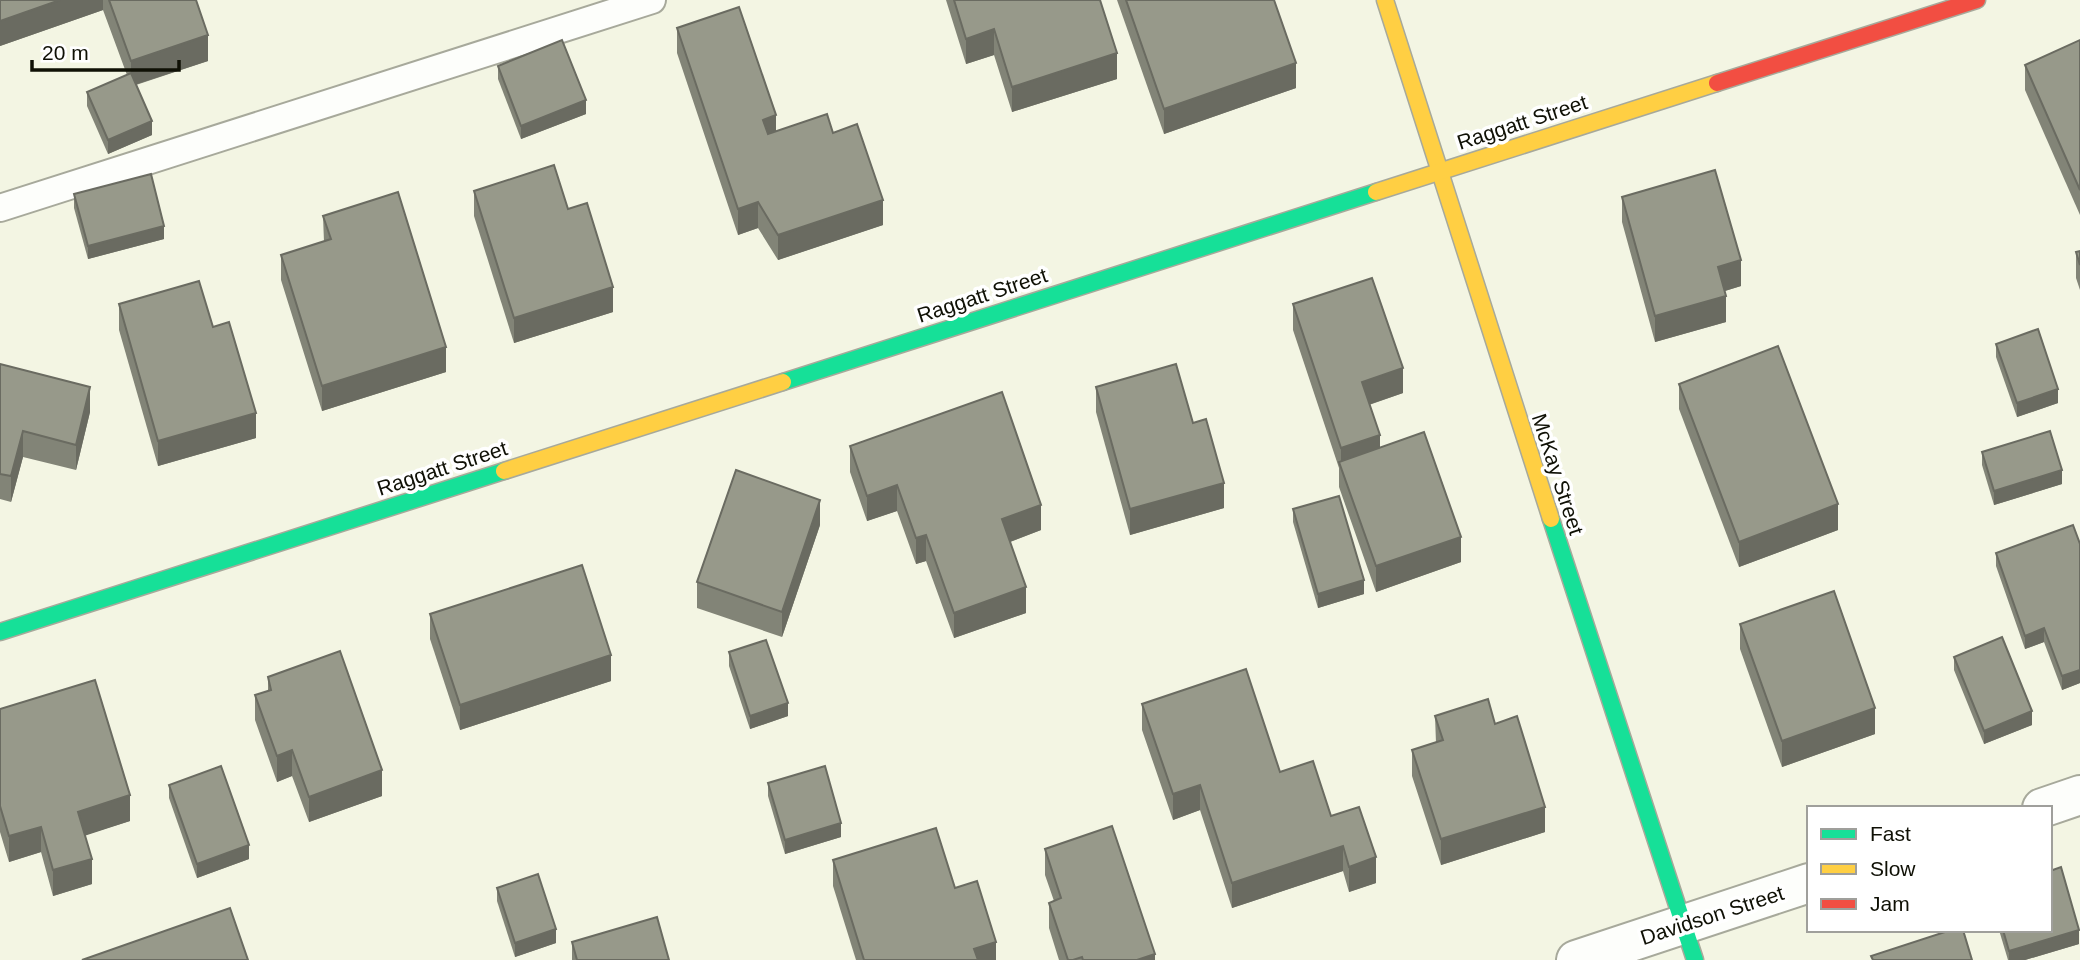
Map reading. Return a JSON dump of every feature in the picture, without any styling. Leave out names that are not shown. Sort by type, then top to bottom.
[{"type":"street","name":"McKay Street","points":[[1385,0],[1438,171],[1695,960]]},
{"type":"street","name":"Raggatt Street","points":[[0,632],[1977,0]]},
{"type":"street","points":[[2048,806],[2080,795]]},
{"type":"street","name":"Davidson Street","points":[[1576,960],[1807,885]]},
{"type":"lane","points":[[0,208],[652,0]]},
{"type":"building","points":[[0,0],[60,0],[0,21]]},
{"type":"building","points":[[109,0],[196,0],[208,35],[131,61]]},
{"type":"building","points":[[954,0],[1100,0],[1117,53],[1012,87],[994,29],[966,39]]},
{"type":"building","points":[[1126,0],[1274,0],[1296,63],[1164,109]]},
{"type":"building","points":[[739,7],[776,115],[763,120],[768,134],[827,114],[833,133],[857,124],[883,200],[778,235],[758,202],[738,209],[677,28]]},
{"type":"building","points":[[562,40],[586,100],[521,126],[498,66]]},
{"type":"building","points":[[2080,40],[2080,190],[2025,65]]},
{"type":"building","points":[[131,73],[152,121],[108,140],[87,92]]},
{"type":"building","points":[[554,165],[568,209],[587,203],[613,287],[514,318],[474,191]]},
{"type":"building","points":[[1715,170],[1741,260],[1718,267],[1726,296],[1655,316],[1622,197]]},
{"type":"building","points":[[151,174],[164,226],[88,246],[74,194]]},
{"type":"building","points":[[398,192],[446,347],[322,386],[281,255],[331,239],[323,216]]},
{"type":"building","points":[[1372,278],[1403,368],[1362,382],[1380,435],[1341,448],[1293,304]]},
{"type":"building","points":[[199,281],[213,327],[229,322],[256,413],[158,441],[119,304]]},
{"type":"building","points":[[2038,329],[2058,389],[2017,403],[1996,344]]},
{"type":"building","points":[[1778,346],[1838,504],[1739,542],[1679,384]]},
{"type":"building","points":[[0,364],[90,387],[76,445],[23,431],[11,476],[0,474]]},
{"type":"building","points":[[1176,364],[1193,423],[1206,419],[1224,483],[1130,509],[1096,387]]},
{"type":"building","points":[[1002,392],[1041,505],[1002,519],[1026,587],[954,613],[926,535],[916,538],[897,485],[867,496],[850,446]]},
{"type":"building","points":[[2050,431],[2062,470],[1994,491],[1982,452]]},
{"type":"building","points":[[1424,432],[1461,537],[1376,566],[1339,462]]},
{"type":"building","points":[[736,470],[820,500],[782,612],[697,582]]},
{"type":"building","points":[[1339,496],[1364,580],[1318,594],[1293,509]]},
{"type":"building","points":[[2073,525],[2080,544],[2080,670],[2062,676],[2044,628],[2025,636],[1996,553]]},
{"type":"building","points":[[582,565],[611,655],[460,705],[430,614]]},
{"type":"building","points":[[1834,591],[1875,708],[1782,741],[1740,624]]},
{"type":"building","points":[[2002,637],[2032,711],[1984,731],[1954,657]]},
{"type":"building","points":[[766,640],[788,703],[750,716],[729,652]]},
{"type":"building","points":[[340,651],[382,770],[309,797],[292,750],[277,756],[255,695],[271,690],[268,677]]},
{"type":"building","points":[[1246,669],[1280,772],[1313,761],[1331,816],[1359,807],[1376,857],[1349,867],[1343,846],[1232,883],[1200,785],[1173,794],[1142,704]]},
{"type":"building","points":[[95,680],[130,795],[78,812],[92,859],[53,870],[41,827],[9,836],[0,806],[0,709]]},
{"type":"building","points":[[1488,699],[1495,724],[1517,716],[1545,807],[1441,839],[1412,750],[1443,740],[1435,716]]},
{"type":"building","points":[[221,766],[249,845],[197,864],[169,785]]},
{"type":"building","points":[[825,766],[841,823],[785,840],[768,783]]},
{"type":"building","points":[[1112,826],[1155,954],[1137,960],[1083,960],[1082,957],[1068,960],[1049,903],[1061,898],[1045,849]]},
{"type":"building","points":[[936,828],[955,888],[977,881],[996,942],[974,949],[978,960],[864,960],[833,860]]},
{"type":"building","points":[[2061,867],[2079,930],[2009,951],[2004,932],[2052,932],[2052,870]]},
{"type":"building","points":[[538,874],[556,929],[515,943],[497,888]]},
{"type":"building","points":[[230,908],[248,960],[82,960]]},
{"type":"building","points":[[657,917],[669,960],[577,960],[572,942]]},
{"type":"building","points":[[1945,932],[1964,932],[1972,960],[1873,960],[1871,956]]},
{"type":"traffic: fast","points":[[783,382],[1376,192]]},
{"type":"traffic: fast","points":[[0,632],[504,471]]},
{"type":"traffic: fast","points":[[1551,519],[1695,960]]},
{"type":"traffic: slow","points":[[1385,0],[1551,519]]},
{"type":"traffic: slow","points":[[1376,192],[1717,83]]},
{"type":"traffic: slow","points":[[504,471],[783,382]]},
{"type":"traffic: jam","points":[[1717,83],[1977,0]]}]
